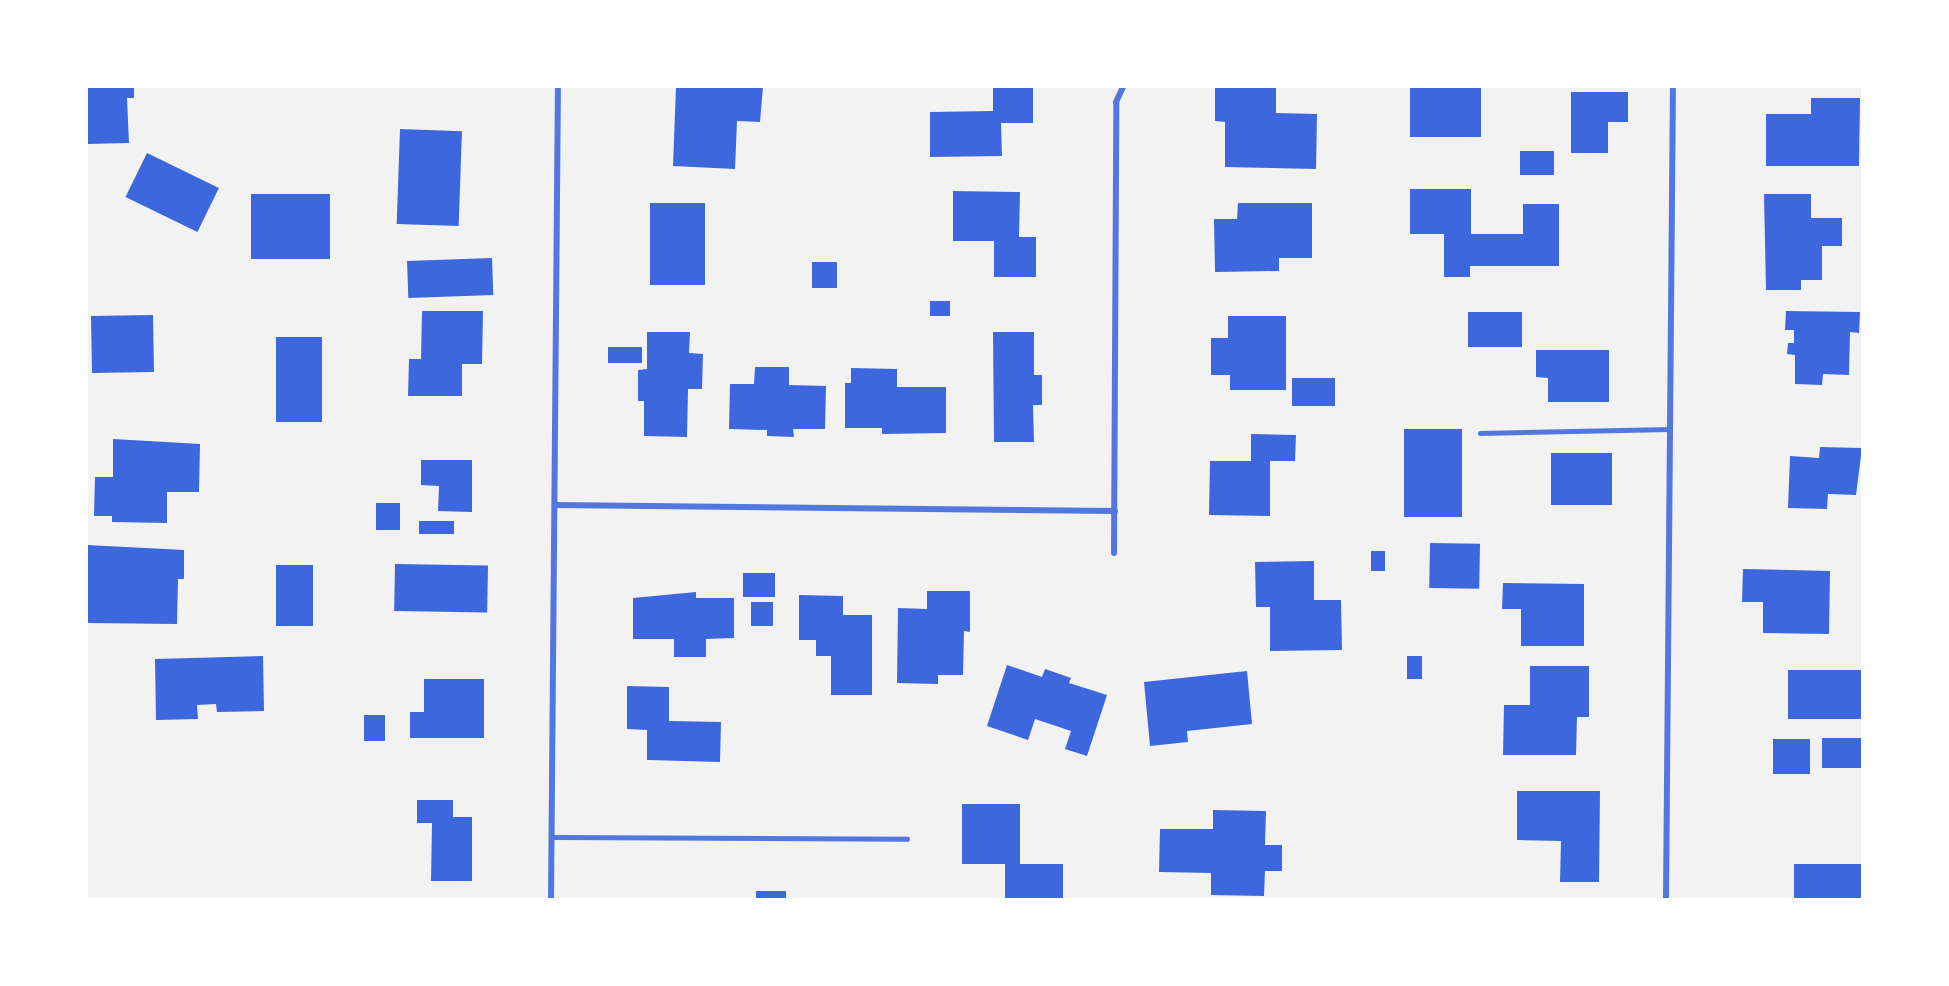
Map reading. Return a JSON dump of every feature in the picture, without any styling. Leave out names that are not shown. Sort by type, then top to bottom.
[{"type":"street","points":[[551,899],[558,87]]},
{"type":"street","points":[[1114,553],[1116,102],[1124,87]]},
{"type":"street","points":[[1666,899],[1673,87]]},
{"type":"street","points":[[555,505],[1115,511]]},
{"type":"lane","points":[[1480,433],[1670,429]]},
{"type":"lane","points":[[552,837],[907,839]]},
{"type":"building","points":[[87,87],[134,87],[134,98],[127,98],[129,143],[87,144]]},
{"type":"building","points":[[676,87],[763,87],[760,122],[737,121],[735,169],[673,166]]},
{"type":"building","points":[[993,87],[1033,87],[1033,123],[1001,123],[1002,156],[930,157],[930,112],[993,111]]},
{"type":"building","points":[[1215,87],[1276,87],[1276,113],[1317,114],[1316,169],[1225,167],[1225,122],[1215,121]]},
{"type":"building","points":[[1410,87],[1481,87],[1481,137],[1410,137]]},
{"type":"building","points":[[1571,92],[1628,92],[1628,122],[1608,122],[1608,153],[1571,153]]},
{"type":"building","points":[[1811,98],[1860,98],[1859,166],[1766,166],[1766,114],[1811,114]]},
{"type":"building","points":[[400,129],[462,131],[459,226],[397,224]]},
{"type":"building","points":[[1520,151],[1554,151],[1554,175],[1520,175]]},
{"type":"building","points":[[147,153],[219,188],[197,232],[126,197]]},
{"type":"building","points":[[1410,189],[1471,189],[1471,234],[1523,234],[1523,204],[1559,204],[1559,266],[1470,266],[1470,277],[1444,277],[1444,234],[1410,234]]},
{"type":"building","points":[[953,191],[1020,192],[1019,237],[1036,237],[1036,277],[994,277],[994,241],[953,241]]},
{"type":"building","points":[[251,194],[330,194],[330,259],[251,259]]},
{"type":"building","points":[[1764,194],[1811,194],[1811,218],[1842,218],[1842,246],[1822,246],[1822,280],[1801,280],[1801,290],[1766,290]]},
{"type":"building","points":[[650,203],[705,203],[705,285],[650,285]]},
{"type":"building","points":[[1238,203],[1312,203],[1312,258],[1279,258],[1279,271],[1215,272],[1214,219],[1237,219]]},
{"type":"building","points":[[492,258],[493,295],[408,298],[407,261]]},
{"type":"building","points":[[812,262],[837,262],[837,288],[812,288]]},
{"type":"building","points":[[930,301],[950,301],[950,316],[930,316]]},
{"type":"building","points":[[422,311],[483,311],[482,364],[462,364],[462,396],[408,396],[409,359],[421,359]]},
{"type":"building","points":[[1786,311],[1860,312],[1859,333],[1850,332],[1849,375],[1823,374],[1822,385],[1795,384],[1795,355],[1787,354],[1788,343],[1794,343],[1794,330],[1785,330]]},
{"type":"building","points":[[1468,312],[1522,312],[1522,347],[1468,347]]},
{"type":"building","points":[[153,315],[154,372],[92,373],[91,316]]},
{"type":"building","points":[[1228,316],[1286,316],[1286,390],[1230,390],[1230,375],[1211,375],[1211,338],[1228,338]]},
{"type":"building","points":[[647,332],[690,332],[689,353],[703,354],[702,389],[688,389],[687,437],[644,436],[644,401],[638,401],[638,370],[647,369]]},
{"type":"building","points":[[993,332],[1034,332],[1034,375],[1042,375],[1042,405],[1033,405],[1034,442],[994,442]]},
{"type":"building","points":[[276,337],[322,337],[322,422],[276,422]]},
{"type":"building","points":[[608,347],[642,347],[642,363],[608,363]]},
{"type":"building","points":[[1536,350],[1609,350],[1609,402],[1548,402],[1548,378],[1536,377]]},
{"type":"building","points":[[755,367],[789,367],[789,385],[826,386],[825,429],[793,429],[794,437],[767,436],[767,430],[729,429],[730,384],[754,384]]},
{"type":"building","points":[[851,368],[897,369],[897,387],[946,387],[946,433],[882,434],[882,428],[845,428],[845,383],[851,383]]},
{"type":"building","points":[[1292,378],[1335,378],[1335,406],[1292,406]]},
{"type":"building","points":[[1404,429],[1462,429],[1462,517],[1404,517]]},
{"type":"building","points":[[1251,434],[1296,435],[1295,461],[1270,461],[1270,516],[1209,515],[1210,461],[1251,461]]},
{"type":"building","points":[[113,439],[200,444],[199,492],[167,492],[167,523],[112,522],[112,516],[94,516],[95,477],[113,477]]},
{"type":"building","points":[[1820,447],[1862,448],[1856,495],[1828,494],[1827,509],[1788,508],[1790,456],[1819,458]]},
{"type":"building","points":[[1551,453],[1612,453],[1612,505],[1551,505]]},
{"type":"building","points":[[421,460],[472,460],[472,512],[438,511],[439,486],[421,485]]},
{"type":"building","points":[[376,503],[400,503],[400,530],[376,530]]},
{"type":"building","points":[[419,521],[454,521],[454,534],[419,534]]},
{"type":"building","points":[[1430,543],[1480,544],[1479,589],[1429,588]]},
{"type":"building","points":[[87,545],[184,550],[184,579],[178,579],[177,624],[87,623]]},
{"type":"building","points":[[1371,551],[1385,551],[1385,571],[1371,571]]},
{"type":"building","points":[[1314,561],[1314,600],[1341,600],[1342,650],[1270,651],[1270,607],[1256,607],[1255,562]]},
{"type":"building","points":[[395,564],[488,566],[487,613],[394,611]]},
{"type":"building","points":[[276,565],[313,565],[313,626],[276,626]]},
{"type":"building","points":[[1743,569],[1830,571],[1829,634],[1763,633],[1763,602],[1742,602]]},
{"type":"building","points":[[743,573],[775,573],[775,597],[743,597]]},
{"type":"building","points":[[1503,583],[1584,584],[1584,646],[1521,646],[1521,609],[1502,609]]},
{"type":"building","points":[[927,591],[970,591],[970,632],[964,631],[963,675],[938,675],[938,684],[897,683],[898,608],[927,609]]},
{"type":"building","points":[[696,592],[696,598],[734,598],[734,638],[706,639],[706,657],[674,657],[674,639],[633,639],[633,598]]},
{"type":"building","points":[[799,595],[843,596],[843,615],[872,615],[872,695],[831,695],[831,656],[816,656],[816,640],[799,640]]},
{"type":"building","points":[[751,602],[773,602],[773,626],[751,626]]},
{"type":"building","points":[[263,656],[264,711],[217,712],[216,704],[197,705],[198,719],[156,720],[155,659]]},
{"type":"building","points":[[1407,656],[1422,656],[1422,679],[1407,679]]},
{"type":"building","points":[[1007,665],[1042,677],[1045,669],[1071,678],[1069,683],[1107,695],[1087,756],[1065,749],[1071,731],[1035,719],[1028,740],[987,726]]},
{"type":"building","points":[[1530,666],[1589,666],[1589,717],[1577,717],[1576,755],[1503,755],[1504,705],[1530,705]]},
{"type":"building","points":[[1788,670],[1862,670],[1862,719],[1788,719]]},
{"type":"building","points":[[1247,671],[1252,724],[1187,731],[1188,742],[1150,746],[1144,682]]},
{"type":"building","points":[[424,679],[484,679],[484,738],[410,738],[410,712],[424,712]]},
{"type":"building","points":[[627,686],[669,687],[669,721],[721,722],[720,762],[647,760],[647,730],[627,729]]},
{"type":"building","points":[[364,715],[385,715],[385,741],[364,741]]},
{"type":"building","points":[[1822,738],[1862,738],[1862,768],[1822,768]]},
{"type":"building","points":[[1773,739],[1810,739],[1810,774],[1773,774]]},
{"type":"building","points":[[1517,791],[1600,791],[1599,882],[1560,882],[1561,841],[1517,840]]},
{"type":"building","points":[[417,800],[453,800],[453,817],[472,817],[472,881],[431,881],[432,823],[417,823]]},
{"type":"building","points":[[962,804],[1020,804],[1020,864],[1063,864],[1063,899],[1005,899],[1005,864],[962,864]]},
{"type":"building","points":[[1213,810],[1266,811],[1265,845],[1282,845],[1282,871],[1265,871],[1264,896],[1211,895],[1211,873],[1159,872],[1160,829],[1213,829]]},
{"type":"building","points":[[1794,864],[1862,864],[1862,899],[1794,899]]},
{"type":"building","points":[[756,891],[786,891],[786,899],[756,899]]}]
